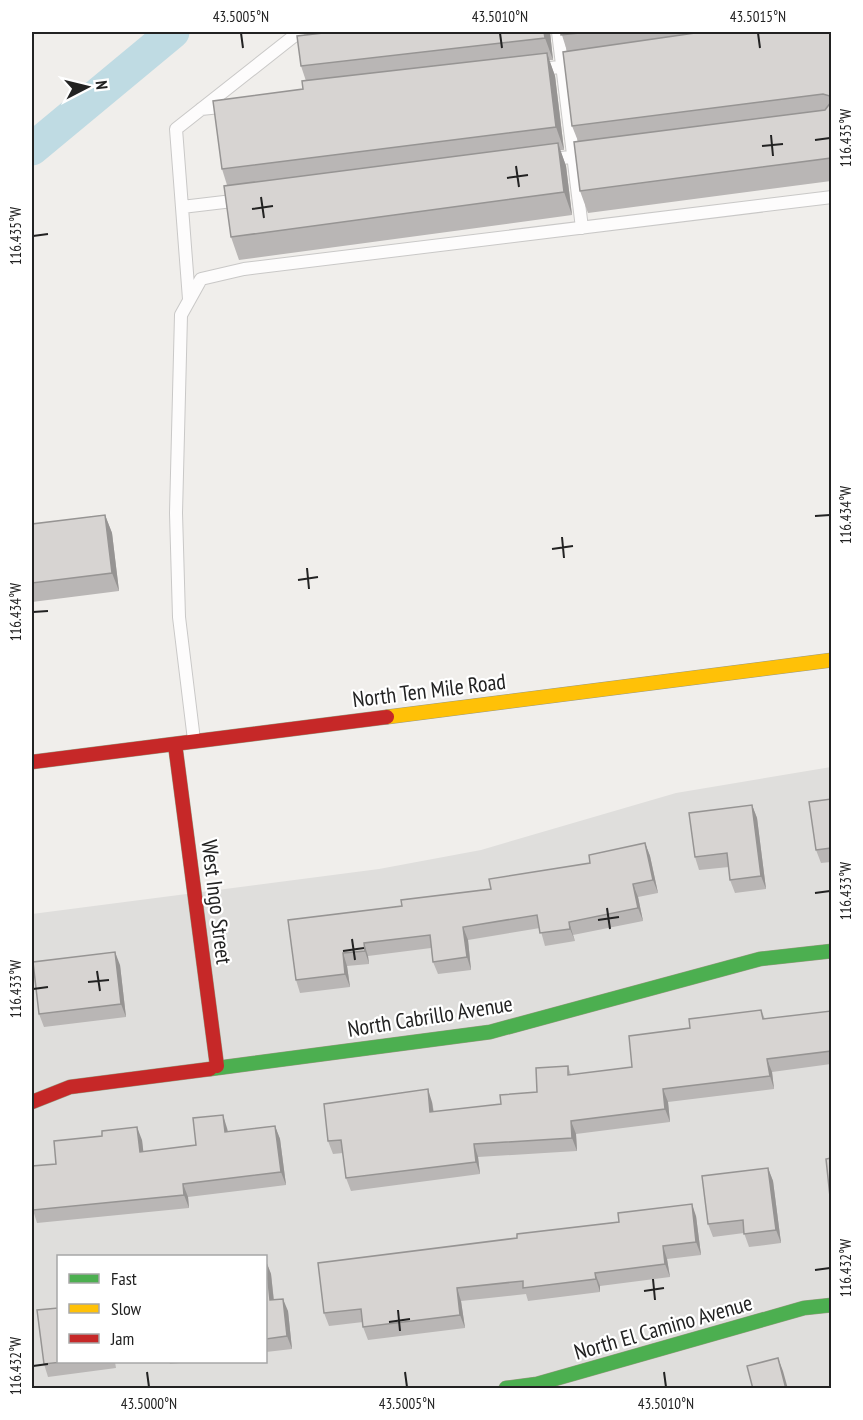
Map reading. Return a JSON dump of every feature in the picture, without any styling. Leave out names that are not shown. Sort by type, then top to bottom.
[{"type":"street","name":"North Ten Mile Road","points":[[32,762],[831,660]]},
{"type":"street","name":"West Ingo Street","points":[[175,744],[217,1066]]},
{"type":"street","name":"North Cabrillo Avenue","points":[[32,1102],[70,1087],[490,1032],[760,959],[831,951]]},
{"type":"street","name":"North El Camino Avenue","points":[[506,1389],[537,1384],[804,1308],[831,1305]]},
{"type":"lane","points":[[189,300],[176,129],[299,32]]},
{"type":"lane","points":[[558,32],[582,228]]},
{"type":"lane","points":[[527,71],[597,62]]},
{"type":"lane","points":[[201,109],[248,104]]},
{"type":"lane","points":[[537,161],[608,152]]},
{"type":"lane","points":[[194,741],[179,617],[176,513],[181,315],[201,279],[244,269],[831,197]]},
{"type":"lane","points":[[182,207],[253,198]]},
{"type":"shaded area","points":[[831,767],[831,1388],[32,1388],[32,914],[379,869],[481,850],[676,793]]},
{"type":"building","points":[[332,32],[544,32],[545,38],[301,66],[297,36]]},
{"type":"building","points":[[561,32],[589,32],[561,35]]},
{"type":"building","points":[[702,32],[831,32],[831,100],[830,96],[823,94],[572,126],[563,52]]},
{"type":"building","points":[[547,53],[556,127],[222,169],[213,101],[303,89],[302,81]]},
{"type":"building","points":[[831,102],[831,158],[580,191],[574,142],[825,110]]},
{"type":"building","points":[[558,143],[564,192],[231,237],[224,186]]},
{"type":"building","points":[[105,515],[112,573],[32,583],[32,524]]},
{"type":"building","points":[[831,799],[831,848],[816,850],[809,802]]},
{"type":"building","points":[[752,805],[761,876],[730,880],[727,853],[695,857],[689,813]]},
{"type":"building","points":[[645,843],[653,880],[633,884],[638,908],[569,922],[570,929],[540,933],[537,915],[463,927],[467,957],[433,962],[430,935],[364,943],[365,951],[343,953],[345,974],[296,980],[288,920],[402,906],[401,900],[491,889],[489,879],[590,863],[589,855]]},
{"type":"building","points":[[115,952],[121,1004],[39,1014],[33,962]]},
{"type":"building","points":[[761,1010],[763,1019],[831,1011],[831,1051],[767,1059],[770,1076],[663,1089],[665,1109],[571,1121],[572,1138],[474,1144],[476,1162],[346,1178],[341,1140],[328,1141],[324,1104],[428,1089],[430,1112],[501,1104],[500,1095],[537,1092],[536,1068],[568,1066],[568,1075],[632,1067],[629,1036],[690,1028],[689,1019]]},
{"type":"building","points":[[223,1115],[225,1132],[275,1126],[281,1172],[183,1184],[184,1195],[33,1210],[32,1166],[56,1164],[54,1141],[102,1136],[102,1131],[137,1127],[140,1152],[196,1145],[193,1118]]},
{"type":"building","points":[[831,1158],[831,1206],[826,1159]]},
{"type":"building","points":[[768,1168],[776,1230],[744,1234],[743,1220],[708,1224],[702,1176]]},
{"type":"building","points":[[692,1204],[696,1242],[663,1246],[665,1264],[595,1273],[596,1279],[523,1288],[523,1281],[457,1288],[460,1315],[363,1327],[361,1309],[324,1313],[318,1263],[517,1238],[517,1234],[619,1222],[618,1213]]},
{"type":"building","points":[[267,1271],[270,1300],[283,1299],[287,1336],[267,1339]]},
{"type":"building","points":[[57,1308],[57,1363],[44,1364],[37,1310]]},
{"type":"building","points":[[778,1358],[786,1389],[753,1389],[747,1366]]},
{"type":"waterway","points":[[32,149],[173,32]]},
{"type":"traffic: fast","points":[[210,1069],[490,1032],[760,959],[832,951]]},
{"type":"traffic: fast","points":[[506,1388],[537,1384],[804,1308],[832,1305]]},
{"type":"traffic: slow","points":[[387,717],[832,660]]},
{"type":"traffic: jam","points":[[32,762],[387,717]]},
{"type":"traffic: jam","points":[[175,744],[217,1066]]},
{"type":"traffic: jam","points":[[32,1102],[70,1087],[210,1069]]}]
